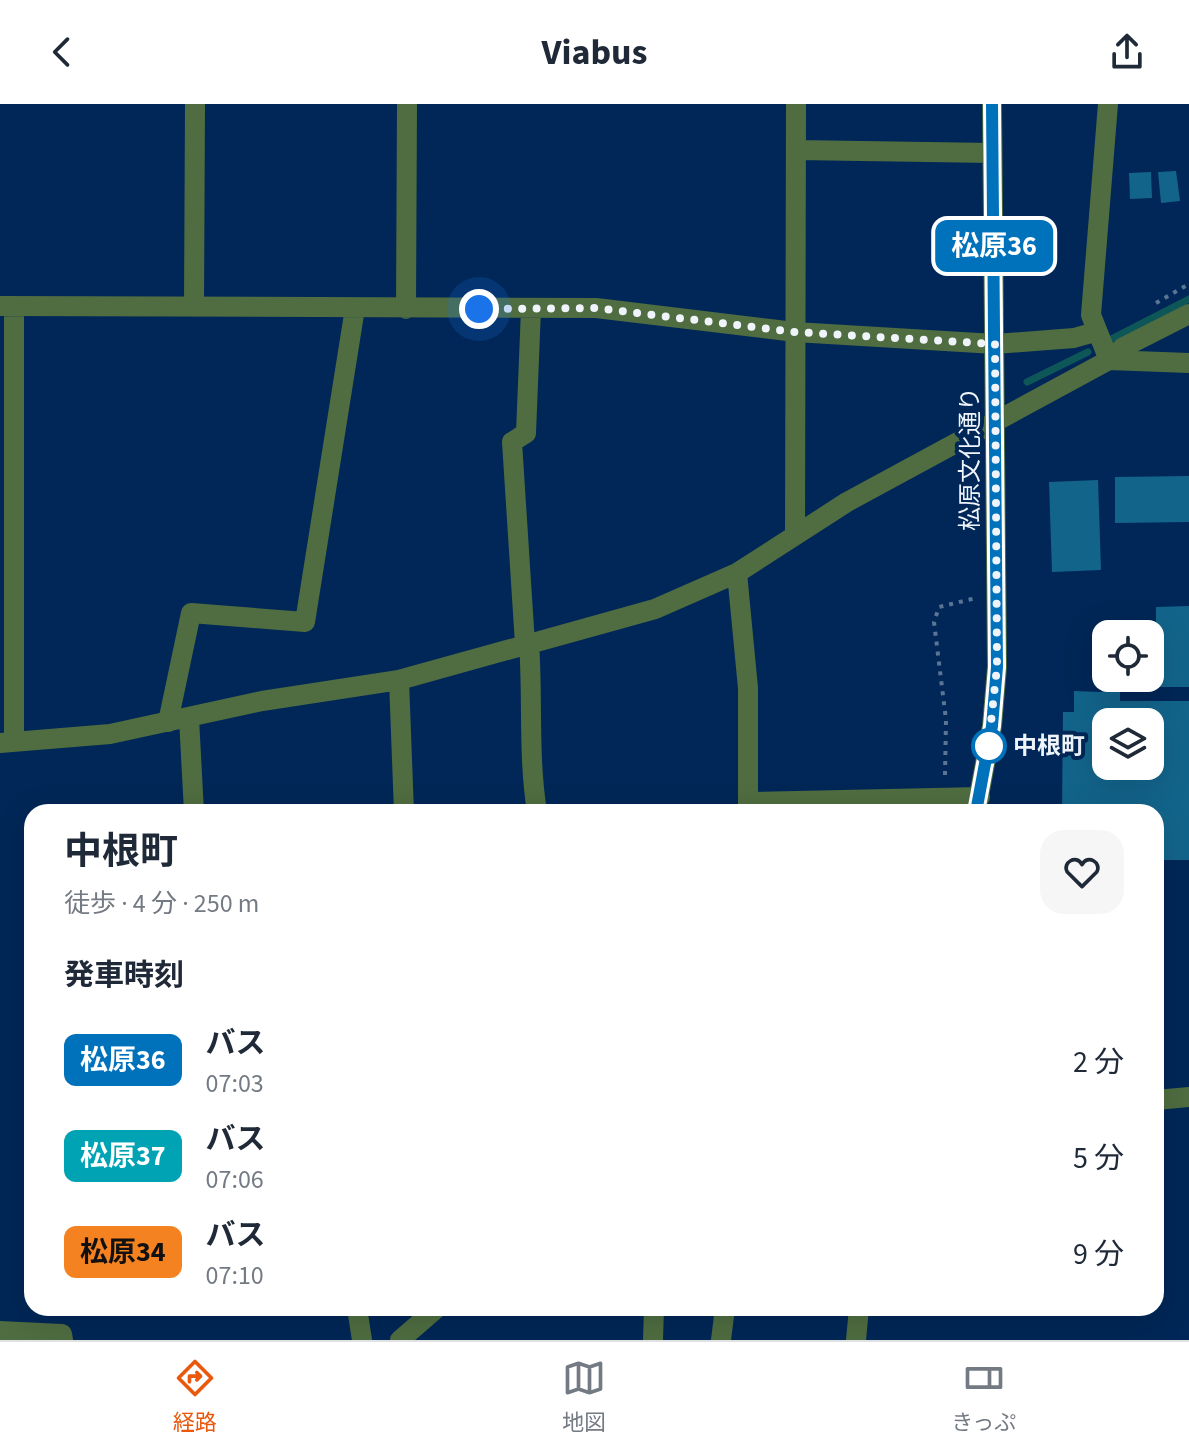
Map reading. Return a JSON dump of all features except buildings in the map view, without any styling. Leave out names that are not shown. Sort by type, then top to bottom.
[{"type":"street","points":[[194,307],[195,104]]},
{"type":"street","points":[[406,309],[407,104]]},
{"type":"street","points":[[795,534],[796,104]]},
{"type":"street","name":"松原文化通り","points":[[978,804],[992,726],[997,667],[992,104]]},
{"type":"street","points":[[1108,104],[1091,315],[1095,332],[1109,360]]},
{"type":"street","points":[[796,150],[992,153]]},
{"type":"street","points":[[1095,332],[1074,338],[995,344],[795,332],[596,308],[7,306],[7,742],[67,739],[189,718],[262,701],[399,680],[655,609],[737,573],[795,534],[996,419],[1109,360],[1122,348],[1189,314]]},
{"type":"street","points":[[168,722],[191,613],[305,622],[355,308]]},
{"type":"street","points":[[531,309],[526,433],[512,442],[533,704],[530,767],[536,804]]},
{"type":"street","points":[[1109,360],[1189,363]]},
{"type":"street","points":[[737,573],[748,688],[748,804]]},
{"type":"street","points":[[399,680],[404,804]]},
{"type":"street","points":[[189,718],[194,804]]},
{"type":"street","points":[[807,804],[944,797],[978,804]]},
{"type":"street","points":[[1164,1099],[1189,1097]]},
{"type":"street","points":[[358,1316],[362,1340]]},
{"type":"street","points":[[400,1340],[428,1316]]},
{"type":"street","points":[[653,1340],[654,1316]]},
{"type":"street","points":[[721,1340],[724,1316]]},
{"type":"street","points":[[859,1316],[859,1338]]},
{"type":"street","points":[[0,1331],[62,1334],[63,1340]]},
{"type":"path","points":[[944,797],[946,720],[934,622],[939,607],[982,597]]},
{"type":"waterway","points":[[1111,339],[1189,299]]},
{"type":"waterway","points":[[1027,382],[1088,352]]},
{"type":"bus line","name":"松原36","points":[[978,804],[992,726],[997,667],[992,104]]},
{"type":"place","name":"中根町","points":[[989,746]]},
{"type":"route","points":[[479,309],[596,308],[795,332],[995,344],[998,613],[997,667],[988,750],[989,746]]}]
